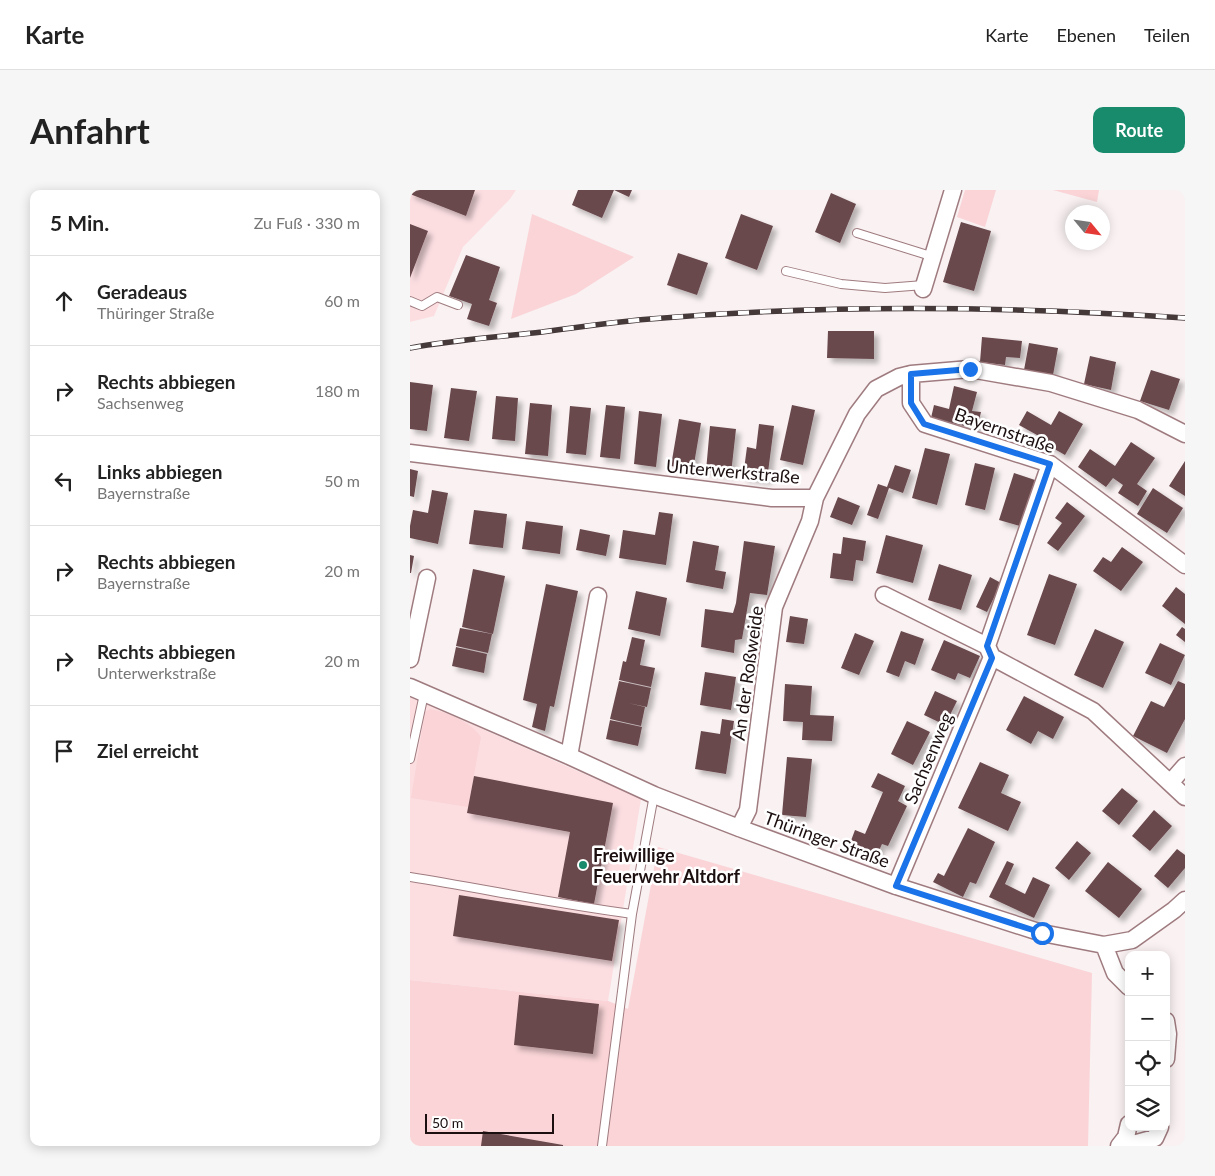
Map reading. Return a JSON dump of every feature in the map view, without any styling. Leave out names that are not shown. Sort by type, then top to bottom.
[{"type":"street","points":[[924,287],[953,190]]},
{"type":"street","name":"Unterwerkstraße","points":[[410,453],[772,498],[815,498],[858,414],[876,389],[899,377],[911,374],[970,369],[1051,383],[1138,410],[1185,434]]},
{"type":"street","name":"Bayernstraße","points":[[911,374],[911,403],[924,424],[1050,464],[1185,565]]},
{"type":"street","name":"Sachsenweg","points":[[896,886],[989,652],[1050,464]]},
{"type":"street","name":"An der Roßweide","points":[[739,828],[748,810],[774,607],[810,521],[815,498]]},
{"type":"street","points":[[410,659],[427,578]]},
{"type":"street","points":[[884,595],[1093,711],[1185,797]]},
{"type":"street","points":[[569,756],[598,596]]},
{"type":"street","name":"Thüringer Straße","points":[[417,690],[654,795],[896,886],[1042,933],[1104,945],[1132,940],[1185,900]]},
{"type":"street","points":[[1170,783],[1185,766]]},
{"type":"street","points":[[1104,945],[1115,973],[1125,983]]},
{"type":"street","points":[[1119,1146],[1127,1131]]},
{"type":"street","points":[[1126,1146],[1155,1138],[1158,1131]]},
{"type":"lane","points":[[857,233],[934,256]]},
{"type":"lane","points":[[786,271],[841,284],[885,288],[924,287]]},
{"type":"lane","points":[[410,301],[422,306],[437,297],[458,305]]},
{"type":"lane","points":[[410,758],[417,690]]},
{"type":"lane","points":[[602,1146],[632,914],[654,795]]},
{"type":"lane","points":[[410,877],[504,892],[566,906],[632,914]]},
{"type":"shaded area","points":[[410,190],[516,190],[510,199],[463,247],[434,316],[410,322]]},
{"type":"shaded area","points":[[965,190],[996,190],[985,227],[957,217]]},
{"type":"shaded area","points":[[1053,190],[1099,190],[1097,202]]},
{"type":"shaded area","points":[[532,214],[634,257],[576,294],[511,319]]},
{"type":"shaded area","points":[[410,697],[641,799],[608,1001],[410,980]]},
{"type":"shaded area","points":[[430,709],[458,718],[481,737],[468,807],[411,798],[425,712]]},
{"type":"shaded area","points":[[658,847],[1092,973],[1088,1146],[410,1146],[410,980],[608,1001],[628,1009]]},
{"type":"building","points":[[410,190],[475,190],[466,216],[410,194]]},
{"type":"building","points":[[578,190],[614,190],[602,218],[572,205]]},
{"type":"building","points":[[614,190],[632,190],[629,197]]},
{"type":"building","points":[[831,193],[856,204],[840,243],[815,232]]},
{"type":"building","points":[[741,214],[773,226],[757,270],[725,258]]},
{"type":"building","points":[[961,222],[991,231],[974,291],[943,282]]},
{"type":"building","points":[[410,224],[428,231],[410,278]]},
{"type":"building","points":[[678,253],[708,263],[697,295],[667,285]]},
{"type":"building","points":[[466,255],[500,267],[489,300],[497,303],[489,326],[467,319],[472,304],[449,296]]},
{"type":"building","points":[[828,331],[874,331],[874,359],[827,358]]},
{"type":"building","points":[[982,337],[1022,341],[1020,358],[1006,357],[1005,365],[980,362]]},
{"type":"building","points":[[1029,343],[1058,348],[1053,375],[1024,370]]},
{"type":"building","points":[[1090,356],[1116,362],[1111,390],[1084,384]]},
{"type":"building","points":[[1151,370],[1180,379],[1169,410],[1140,401]]},
{"type":"building","points":[[410,382],[433,385],[427,431],[410,429]]},
{"type":"building","points":[[954,386],[977,392],[972,411],[981,412],[977,429],[931,418],[934,405],[949,409]]},
{"type":"building","points":[[451,388],[477,391],[469,441],[444,438]]},
{"type":"building","points":[[496,396],[518,398],[515,441],[492,439]]},
{"type":"building","points":[[530,403],[552,405],[548,456],[525,454]]},
{"type":"building","points":[[606,405],[625,407],[620,459],[600,457]]},
{"type":"building","points":[[792,405],[815,410],[803,465],[780,460]]},
{"type":"building","points":[[570,406],[591,408],[586,455],[566,453]]},
{"type":"building","points":[[639,411],[662,414],[656,467],[634,464]]},
{"type":"building","points":[[1027,411],[1051,425],[1059,411],[1083,424],[1065,455],[1044,443],[1046,440],[1019,425]]},
{"type":"building","points":[[679,419],[701,423],[693,470],[671,466]]},
{"type":"building","points":[[759,424],[774,426],[767,480],[743,477],[747,447],[756,449]]},
{"type":"building","points":[[710,426],[736,429],[731,474],[706,471]]},
{"type":"building","points":[[1131,442],[1155,458],[1137,484],[1147,491],[1138,506],[1118,493],[1123,485],[1113,478],[1106,487],[1078,467],[1090,449],[1115,466]]},
{"type":"building","points":[[925,448],[950,454],[937,505],[912,498]]},
{"type":"building","points":[[1185,461],[1185,496],[1169,486]]},
{"type":"building","points":[[975,463],[995,468],[985,510],[965,505]]},
{"type":"building","points":[[895,465],[911,470],[903,493],[889,488],[878,519],[867,515],[878,484],[887,487]]},
{"type":"building","points":[[410,469],[418,471],[414,497],[410,496]]},
{"type":"building","points":[[1014,473],[1035,480],[1020,526],[999,520]]},
{"type":"building","points":[[1153,488],[1183,508],[1167,533],[1137,514]]},
{"type":"building","points":[[432,490],[448,493],[438,544],[410,538],[413,510],[428,513]]},
{"type":"building","points":[[838,497],[860,506],[852,525],[830,517]]},
{"type":"building","points":[[1067,502],[1085,516],[1058,551],[1047,543],[1062,523],[1055,518]]},
{"type":"building","points":[[474,510],[507,514],[503,548],[469,544]]},
{"type":"building","points":[[659,512],[673,514],[666,565],[619,558],[623,530],[655,535]]},
{"type":"building","points":[[526,521],[563,526],[560,554],[522,549]]},
{"type":"building","points":[[580,529],[610,535],[606,556],[576,550]]},
{"type":"building","points":[[886,535],[923,545],[913,583],[876,573]]},
{"type":"building","points":[[843,537],[866,541],[863,561],[856,560],[853,581],[830,578],[833,553],[841,554]]},
{"type":"building","points":[[693,541],[719,546],[715,570],[726,572],[723,589],[686,582]]},
{"type":"building","points":[[744,541],[775,546],[767,595],[750,593],[742,639],[735,640],[734,653],[701,647],[705,609],[733,613]]},
{"type":"building","points":[[1122,547],[1143,562],[1121,591],[1093,571],[1103,557],[1111,562]]},
{"type":"building","points":[[410,555],[414,556],[411,573],[410,573]]},
{"type":"building","points":[[939,564],[972,575],[961,610],[928,600]]},
{"type":"building","points":[[473,569],[505,576],[493,634],[462,627]]},
{"type":"building","points":[[1049,574],[1077,584],[1055,645],[1027,635]]},
{"type":"building","points":[[990,577],[1001,583],[987,612],[976,607]]},
{"type":"building","points":[[546,584],[578,591],[554,707],[550,706],[545,731],[532,727],[537,704],[523,700]]},
{"type":"building","points":[[1176,587],[1185,594],[1185,624],[1162,606]]},
{"type":"building","points":[[636,591],[667,598],[660,636],[628,629]]},
{"type":"building","points":[[790,616],[808,619],[804,644],[786,642]]},
{"type":"building","points":[[1182,627],[1185,629],[1185,642],[1176,635]]},
{"type":"building","points":[[460,628],[492,634],[488,653],[456,646]]},
{"type":"building","points":[[1095,629],[1124,642],[1103,688],[1074,675]]},
{"type":"building","points":[[901,631],[924,639],[915,665],[905,661],[899,677],[886,672]]},
{"type":"building","points":[[855,633],[874,641],[859,675],[841,668]]},
{"type":"building","points":[[632,637],[645,640],[640,665],[655,668],[651,687],[619,680],[623,661],[626,662]]},
{"type":"building","points":[[944,640],[980,656],[970,678],[958,673],[955,680],[931,670]]},
{"type":"building","points":[[1160,643],[1185,655],[1171,685],[1145,673]]},
{"type":"building","points":[[456,647],[487,654],[484,673],[452,666]]},
{"type":"building","points":[[705,672],[736,677],[731,710],[700,705]]},
{"type":"building","points":[[619,681],[651,688],[647,707],[628,703],[645,707],[641,726],[610,719]]},
{"type":"building","points":[[1178,681],[1185,684],[1185,719],[1167,753],[1133,736],[1151,701],[1164,707]]},
{"type":"building","points":[[785,684],[812,686],[810,715],[834,716],[832,741],[802,740],[803,722],[783,721]]},
{"type":"building","points":[[935,691],[957,701],[945,725],[924,715]]},
{"type":"building","points":[[1024,696],[1064,717],[1053,739],[1038,731],[1031,744],[1006,730]]},
{"type":"building","points":[[722,719],[734,721],[726,774],[695,769],[701,731],[720,734]]},
{"type":"building","points":[[610,720],[642,727],[638,746],[606,739]]},
{"type":"building","points":[[907,721],[930,732],[913,765],[891,754]]},
{"type":"building","points":[[787,757],[812,759],[806,817],[782,815]]},
{"type":"building","points":[[980,762],[1009,775],[1001,793],[1021,802],[1008,831],[958,808]]},
{"type":"building","points":[[878,773],[905,786],[898,801],[907,806],[888,846],[882,844],[876,857],[849,846],[855,830],[865,834],[883,792],[871,787]]},
{"type":"building","name":"Freiwillige Feuerwehr Altdorf","points":[[474,776],[613,803],[594,904],[558,897],[570,832],[467,813]]},
{"type":"building","points":[[1122,788],[1138,801],[1119,825],[1102,811]]},
{"type":"building","points":[[1154,810],[1172,826],[1150,851],[1132,836]]},
{"type":"building","points":[[968,828],[995,842],[976,884],[970,882],[963,897],[933,882],[938,873],[944,876]]},
{"type":"building","points":[[1077,841],[1091,853],[1069,880],[1055,868]]},
{"type":"building","points":[[1177,849],[1185,855],[1185,868],[1168,888],[1154,876]]},
{"type":"building","points":[[1007,861],[1014,864],[1005,884],[1025,894],[1033,877],[1050,885],[1034,918],[989,897]]},
{"type":"building","points":[[1108,862],[1142,889],[1119,918],[1085,891]]},
{"type":"building","points":[[459,895],[619,920],[612,961],[453,936]]},
{"type":"building","points":[[519,995],[599,1004],[593,1054],[514,1045]]},
{"type":"building","points":[[483,1131],[563,1145],[563,1146],[481,1146]]},
{"type":"railway","points":[[410,348],[636,320],[784,311],[918,308],[985,309],[1185,318]]},
{"type":"place","name":"Freiwillige Feuerwehr Altdorf","points":[[583,865]]},
{"type":"route","points":[[970,369],[911,374],[911,403],[924,424],[1050,464],[987,646],[992,658],[896,886],[1042,933]]}]
